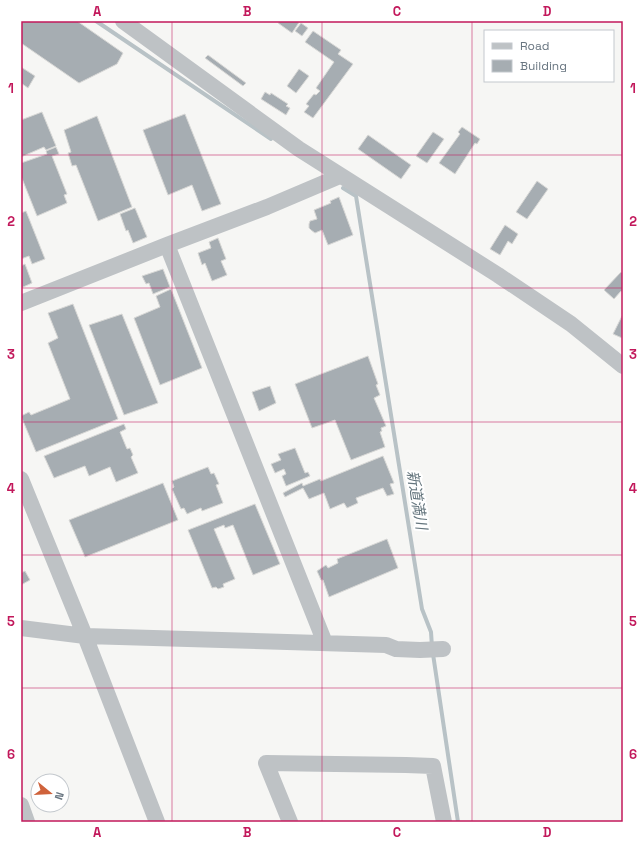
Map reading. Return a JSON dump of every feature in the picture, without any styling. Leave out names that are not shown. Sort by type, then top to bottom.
[{"type":"street","points":[[123,21],[299,149],[498,275],[571,324],[623,366]]},
{"type":"street","points":[[21,303],[166,245],[267,207],[340,176]]},
{"type":"street","points":[[166,245],[325,643]]},
{"type":"street","points":[[21,479],[85,636],[157,822]]},
{"type":"street","points":[[21,628],[85,636],[386,644],[396,648],[423,650],[442,649]]},
{"type":"street","points":[[290,822],[266,763],[433,766],[444,822]]},
{"type":"street","points":[[21,805],[27,822]]},
{"type":"building","points":[[21,21],[77,21],[123,53],[117,64],[79,83],[21,43]]},
{"type":"building","points":[[279,21],[300,21],[292,33],[278,23]]},
{"type":"building","points":[[301,23],[308,28],[302,36],[295,31]]},
{"type":"building","points":[[313,31],[341,50],[338,54],[353,64],[313,118],[304,112],[309,106],[306,104],[314,94],[316,95],[320,91],[316,88],[334,62],[305,42]]},
{"type":"building","points":[[208,55],[246,83],[243,86],[205,58]]},
{"type":"building","points":[[21,67],[35,76],[28,88],[21,83]]},
{"type":"building","points":[[299,69],[309,76],[296,93],[287,86]]},
{"type":"building","points":[[265,92],[270,95],[271,93],[288,104],[286,106],[290,108],[286,115],[261,99]]},
{"type":"building","points":[[42,112],[56,146],[46,150],[44,147],[21,157],[21,120]]},
{"type":"building","points":[[185,114],[221,204],[202,211],[192,185],[168,195],[143,130]]},
{"type":"building","points":[[97,116],[132,207],[98,221],[76,165],[72,166],[68,153],[71,152],[64,130]]},
{"type":"building","points":[[462,127],[480,139],[477,144],[475,143],[455,174],[439,163],[460,134],[458,132]]},
{"type":"building","points":[[433,132],[444,139],[427,163],[416,156]]},
{"type":"building","points":[[368,135],[411,165],[401,179],[358,149]]},
{"type":"building","points":[[56,147],[59,154],[52,156],[67,194],[64,195],[67,203],[37,216],[21,176],[21,163],[47,154],[46,151]]},
{"type":"building","points":[[537,181],[548,189],[527,219],[516,212]]},
{"type":"building","points":[[339,197],[353,235],[328,245],[322,230],[315,233],[309,228],[309,224],[310,221],[317,219],[314,210],[331,203],[330,201]]},
{"type":"building","points":[[135,208],[147,237],[133,243],[128,230],[126,231],[120,214]]},
{"type":"building","points":[[26,211],[45,259],[32,264],[29,256],[21,259],[21,213]]},
{"type":"building","points":[[505,225],[518,234],[512,244],[508,241],[500,255],[490,249]]},
{"type":"building","points":[[218,238],[226,259],[221,261],[227,275],[212,281],[205,263],[202,265],[198,253],[211,248],[209,242]]},
{"type":"building","points":[[25,264],[32,283],[21,288],[21,266]]},
{"type":"building","points":[[163,269],[170,287],[153,294],[149,283],[146,284],[142,276]]},
{"type":"building","points":[[621,272],[623,274],[623,293],[621,291],[614,299],[604,290]]},
{"type":"building","points":[[171,289],[202,368],[160,385],[134,318],[160,307],[156,296]]},
{"type":"building","points":[[73,304],[118,419],[36,452],[21,416],[29,412],[31,415],[70,399],[48,343],[58,338],[48,313]]},
{"type":"building","points":[[122,314],[158,403],[124,415],[89,325]]},
{"type":"building","points":[[623,316],[622,338],[613,334]]},
{"type":"building","points":[[368,356],[378,384],[376,385],[380,395],[374,398],[386,426],[381,428],[382,431],[380,432],[385,447],[351,460],[335,420],[312,428],[295,384]]},
{"type":"building","points":[[270,386],[276,403],[259,411],[252,392]]},
{"type":"building","points":[[124,424],[126,429],[120,432],[127,449],[130,448],[133,455],[131,457],[138,473],[116,482],[110,467],[89,476],[85,466],[54,478],[44,456]]},
{"type":"building","points":[[295,448],[305,473],[308,472],[310,476],[286,486],[282,476],[286,474],[284,469],[275,473],[271,464],[281,460],[278,454]]},
{"type":"building","points":[[383,456],[394,483],[390,484],[394,494],[387,496],[383,488],[356,498],[358,503],[347,508],[344,503],[330,509],[324,493],[309,499],[303,488],[285,497],[283,493],[302,483],[303,486],[320,479],[321,481]]},
{"type":"building","points":[[208,467],[211,474],[214,473],[219,484],[216,485],[223,503],[202,511],[201,508],[187,514],[184,508],[181,509],[172,489],[174,487],[172,481]]},
{"type":"building","points":[[163,483],[178,520],[85,557],[69,520]]},
{"type":"building","points":[[255,504],[280,564],[253,575],[233,525],[225,528],[224,525],[214,529],[235,579],[223,584],[224,587],[218,589],[216,587],[212,588],[188,530]]},
{"type":"building","points":[[387,539],[398,568],[329,597],[323,580],[321,580],[317,571],[326,565],[328,568],[338,563],[337,559]]},
{"type":"building","points":[[25,571],[30,580],[21,585],[21,573]]},
{"type":"waterway","points":[[96,21],[271,139]]},
{"type":"waterway","name":"新道満川","points":[[343,188],[356,196],[422,609],[431,632],[432,647]]},
{"type":"waterway","name":"新道満川","points":[[433,654],[458,822]]}]
